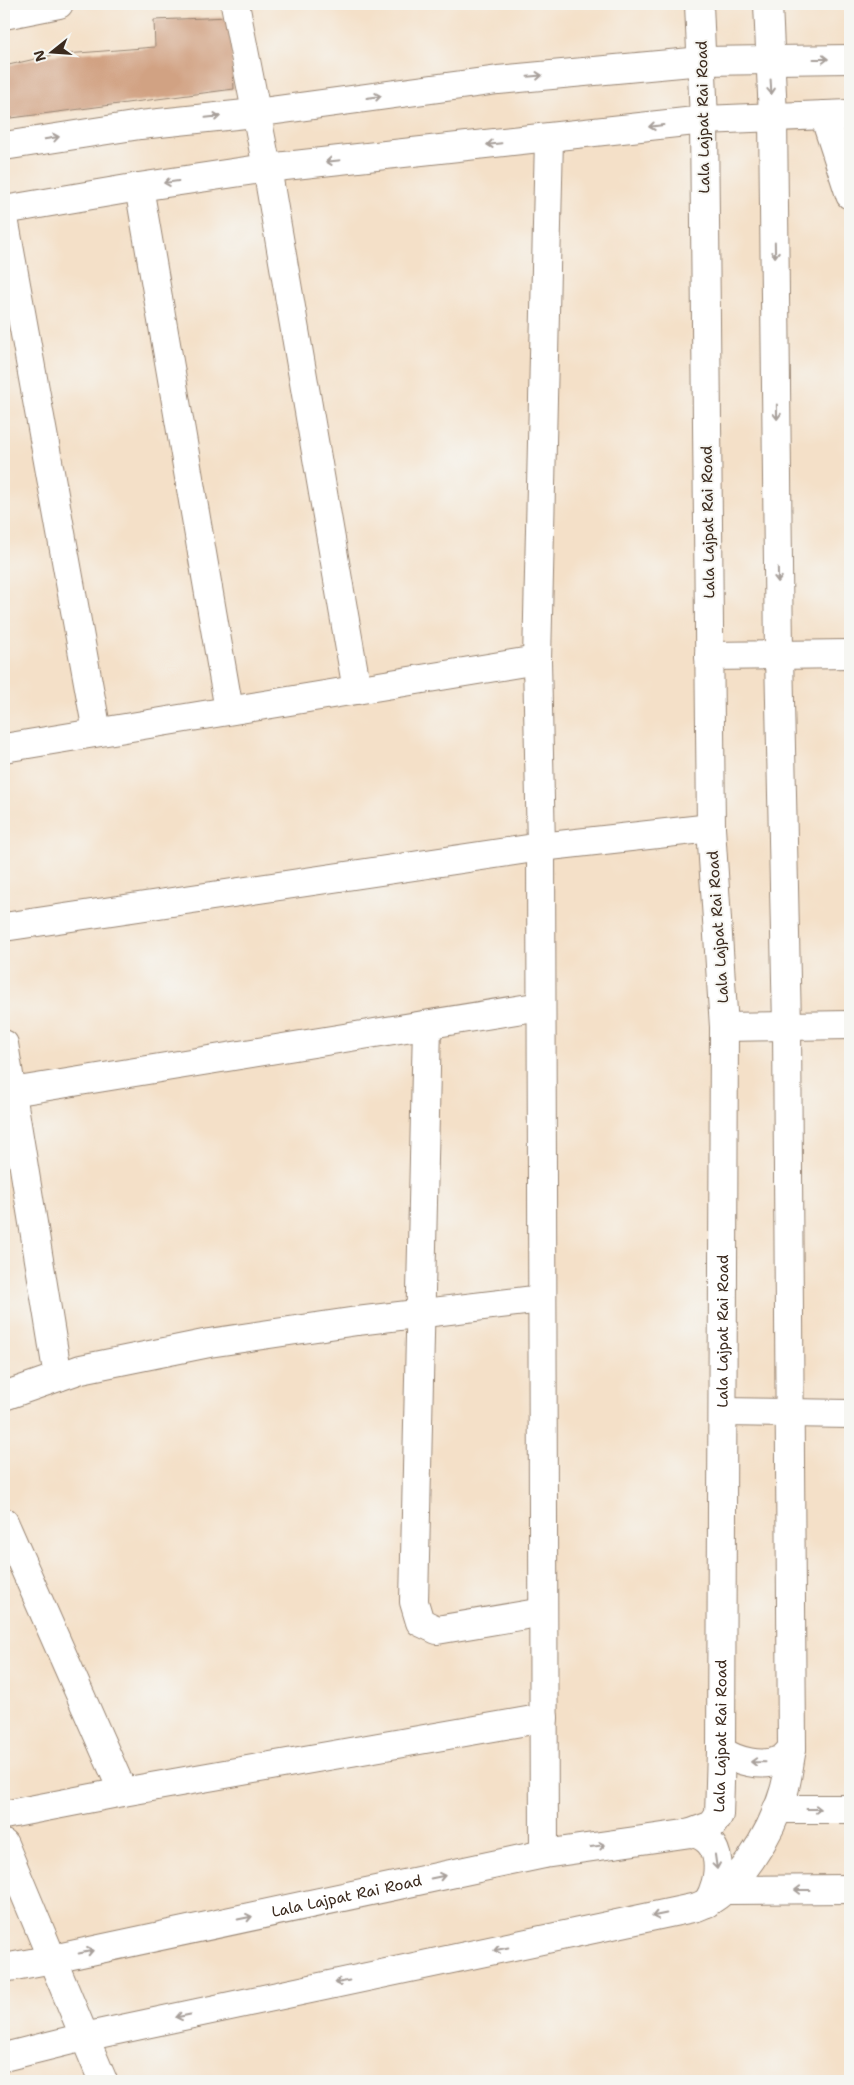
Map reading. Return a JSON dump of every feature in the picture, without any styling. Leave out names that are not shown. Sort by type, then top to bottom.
[{"type":"street","points":[[8,11],[59,4]]},
{"type":"street","points":[[234,4],[267,168],[357,690]]},
{"type":"street","name":"Lala Lajpat Rai Road","points":[[4,1968],[544,1854],[691,1833],[712,1825],[719,1815],[724,1412],[724,1027],[711,828],[704,120],[700,4]]},
{"type":"street","points":[[716,1897],[743,1871],[754,1855],[785,1790],[792,1749],[788,1414],[787,1026],[779,655],[773,116],[768,4]]},
{"type":"street","points":[[4,146],[140,125],[255,113],[498,80],[702,61],[850,59]]},
{"type":"street","points":[[4,210],[267,168],[704,120],[837,114],[850,195]]},
{"type":"street","points":[[544,1854],[541,846],[537,660],[549,138]]},
{"type":"street","points":[[139,187],[229,710]]},
{"type":"street","points":[[4,218],[97,732]]},
{"type":"street","points":[[709,656],[850,654]]},
{"type":"street","points":[[4,748],[537,660]]},
{"type":"street","points":[[4,927],[541,846],[711,828]]},
{"type":"street","points":[[12,1092],[541,1006]]},
{"type":"street","points":[[427,1025],[414,1602],[420,1622],[437,1630],[543,1612]]},
{"type":"street","points":[[724,1027],[850,1025]]},
{"type":"street","points":[[4,1044],[58,1377]]},
{"type":"street","points":[[4,1396],[81,1369],[209,1343],[422,1313],[542,1299]]},
{"type":"street","points":[[724,1412],[850,1414]]},
{"type":"street","points":[[4,1522],[123,1792]]},
{"type":"street","points":[[4,1815],[123,1792],[544,1718]]},
{"type":"street","points":[[721,1751],[736,1759],[771,1762],[782,1759],[792,1749]]},
{"type":"street","points":[[777,1809],[850,1809]]},
{"type":"street","points":[[691,1833],[701,1834],[708,1840],[716,1855],[716,1897]]},
{"type":"street","points":[[4,1844],[84,2038],[104,2081]]},
{"type":"street","points":[[4,2057],[716,1897],[850,1889]]},
{"type":"building","points":[[230,17],[234,89],[4,119],[4,66],[53,55],[155,47],[154,20]]}]
